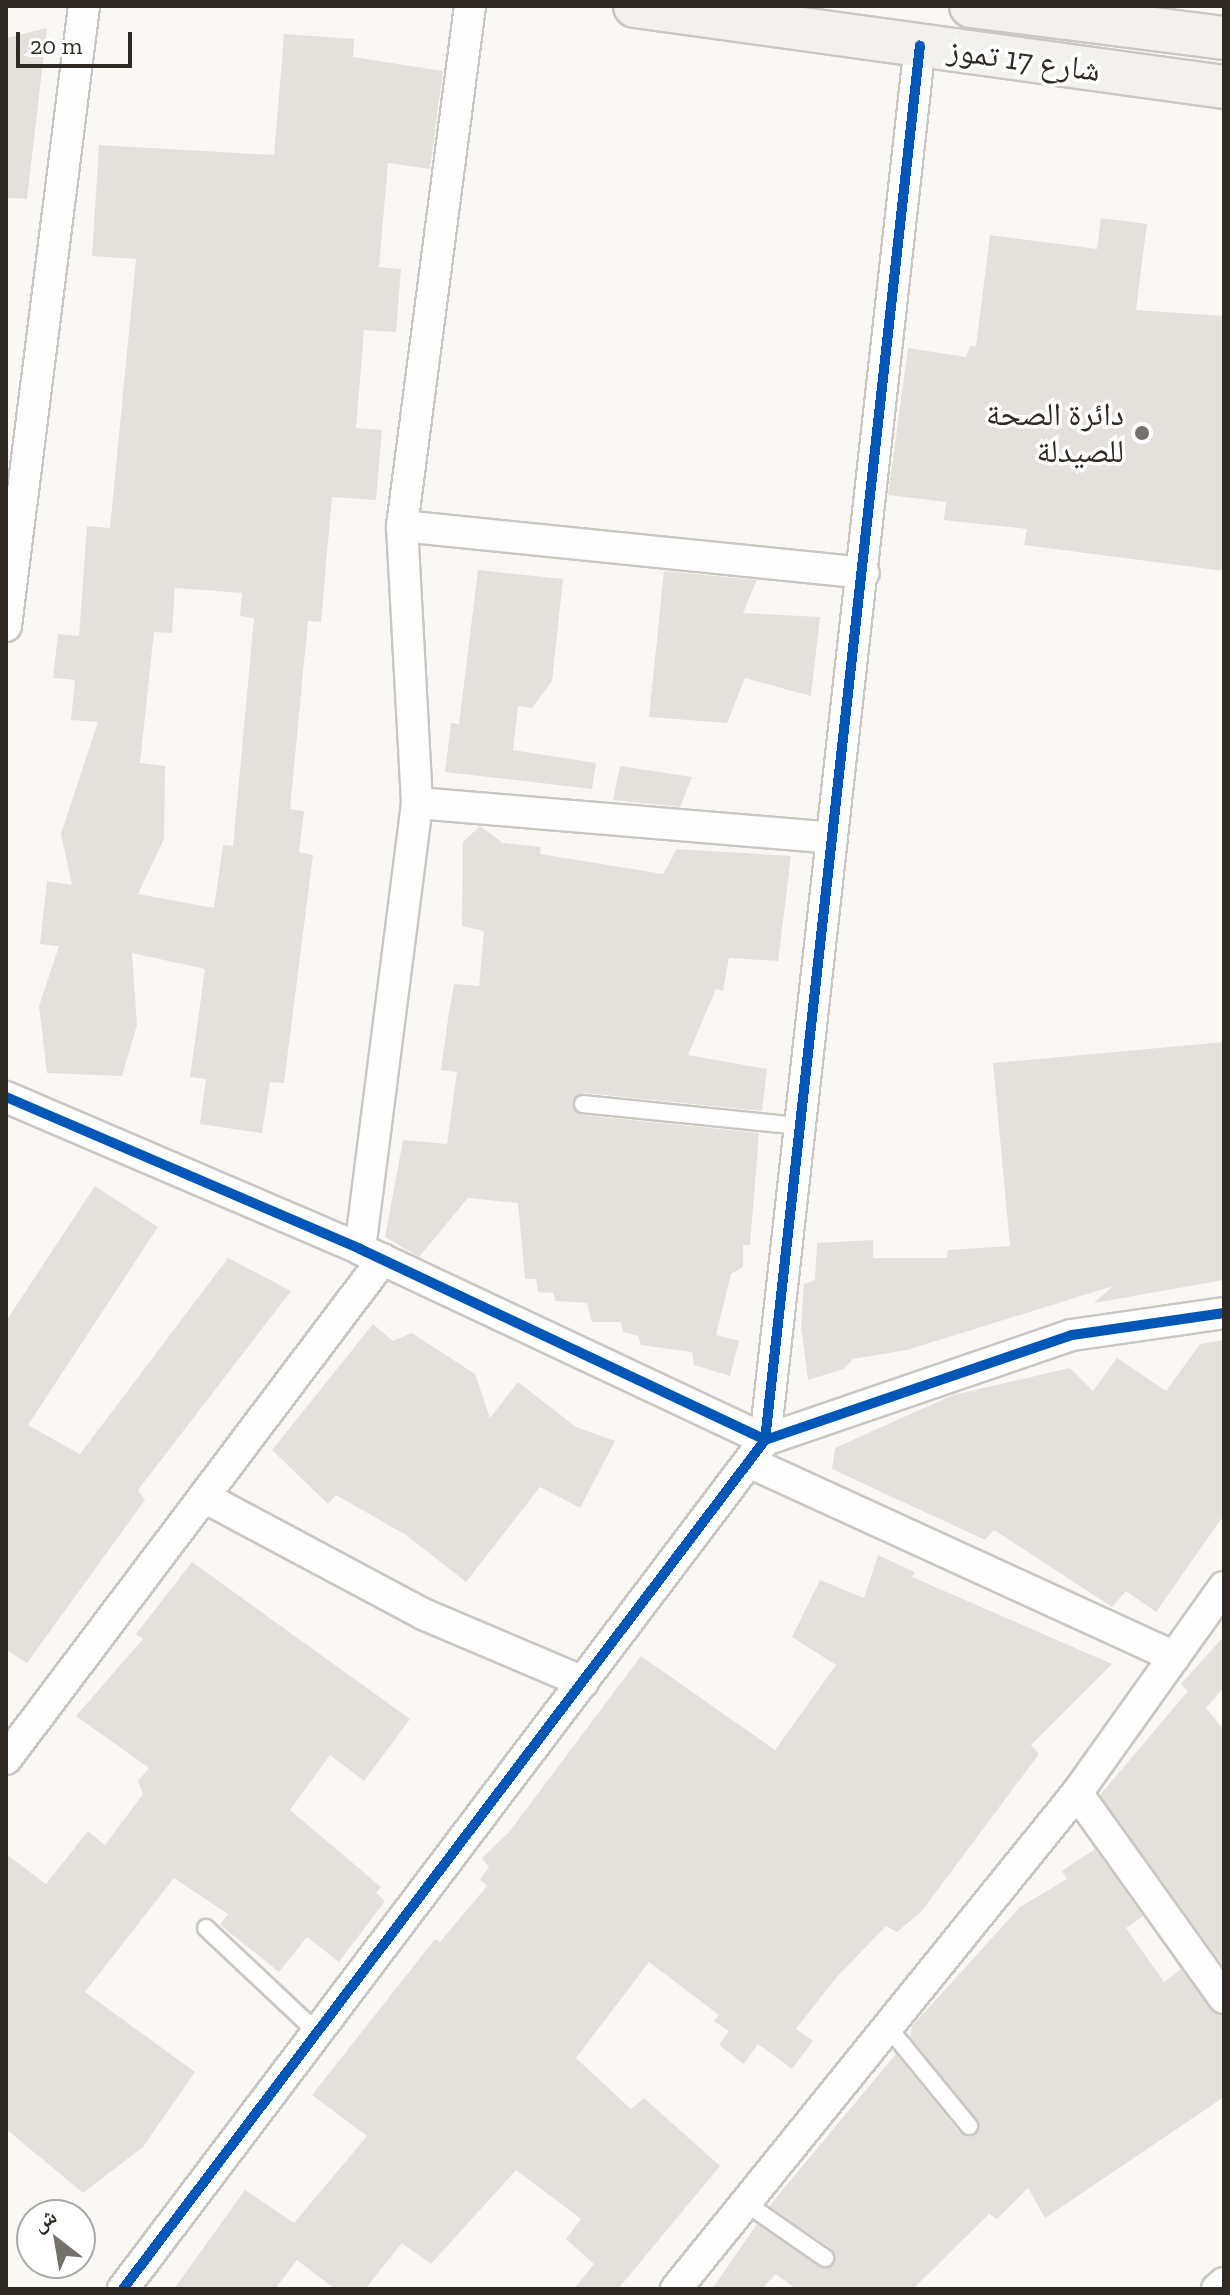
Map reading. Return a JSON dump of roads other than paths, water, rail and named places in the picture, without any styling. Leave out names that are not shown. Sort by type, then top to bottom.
[{"type":"main road","name":"شارع 17 تموز","points":[[635,6],[1224,87]]},
{"type":"main road","name":"شارع 17 تموز","points":[[971,6],[1224,38]]},
{"type":"street","points":[[6,626],[84,6]]},
{"type":"street","points":[[6,1759],[204,1497],[372,1254],[417,803],[402,526],[470,6]]},
{"type":"street","points":[[123,2289],[319,2034],[757,1451],[800,1126],[864,573],[920,46]]},
{"type":"street","points":[[402,526],[864,573]]},
{"type":"street","points":[[417,803],[832,838]]},
{"type":"street","points":[[6,1097],[372,1254],[757,1451],[1174,1657]]},
{"type":"street","points":[[757,1451],[1072,1335],[1224,1313]]},
{"type":"street","points":[[204,1497],[423,1614],[583,1682]]},
{"type":"street","points":[[676,2289],[1077,1793],[1224,1587]]},
{"type":"street","points":[[1077,1793],[1224,1998]]},
{"type":"street","points":[[1217,2289],[1224,2283]]},
{"type":"lane","points":[[583,1104],[800,1126]]},
{"type":"lane","points":[[206,1928],[319,2034]]},
{"type":"lane","points":[[888,2027],[969,2126]]},
{"type":"lane","points":[[747,2204],[825,2258]]},
{"type":"place","name":"دائرة الصحة للصيدلة","points":[[1142,433]]}]
